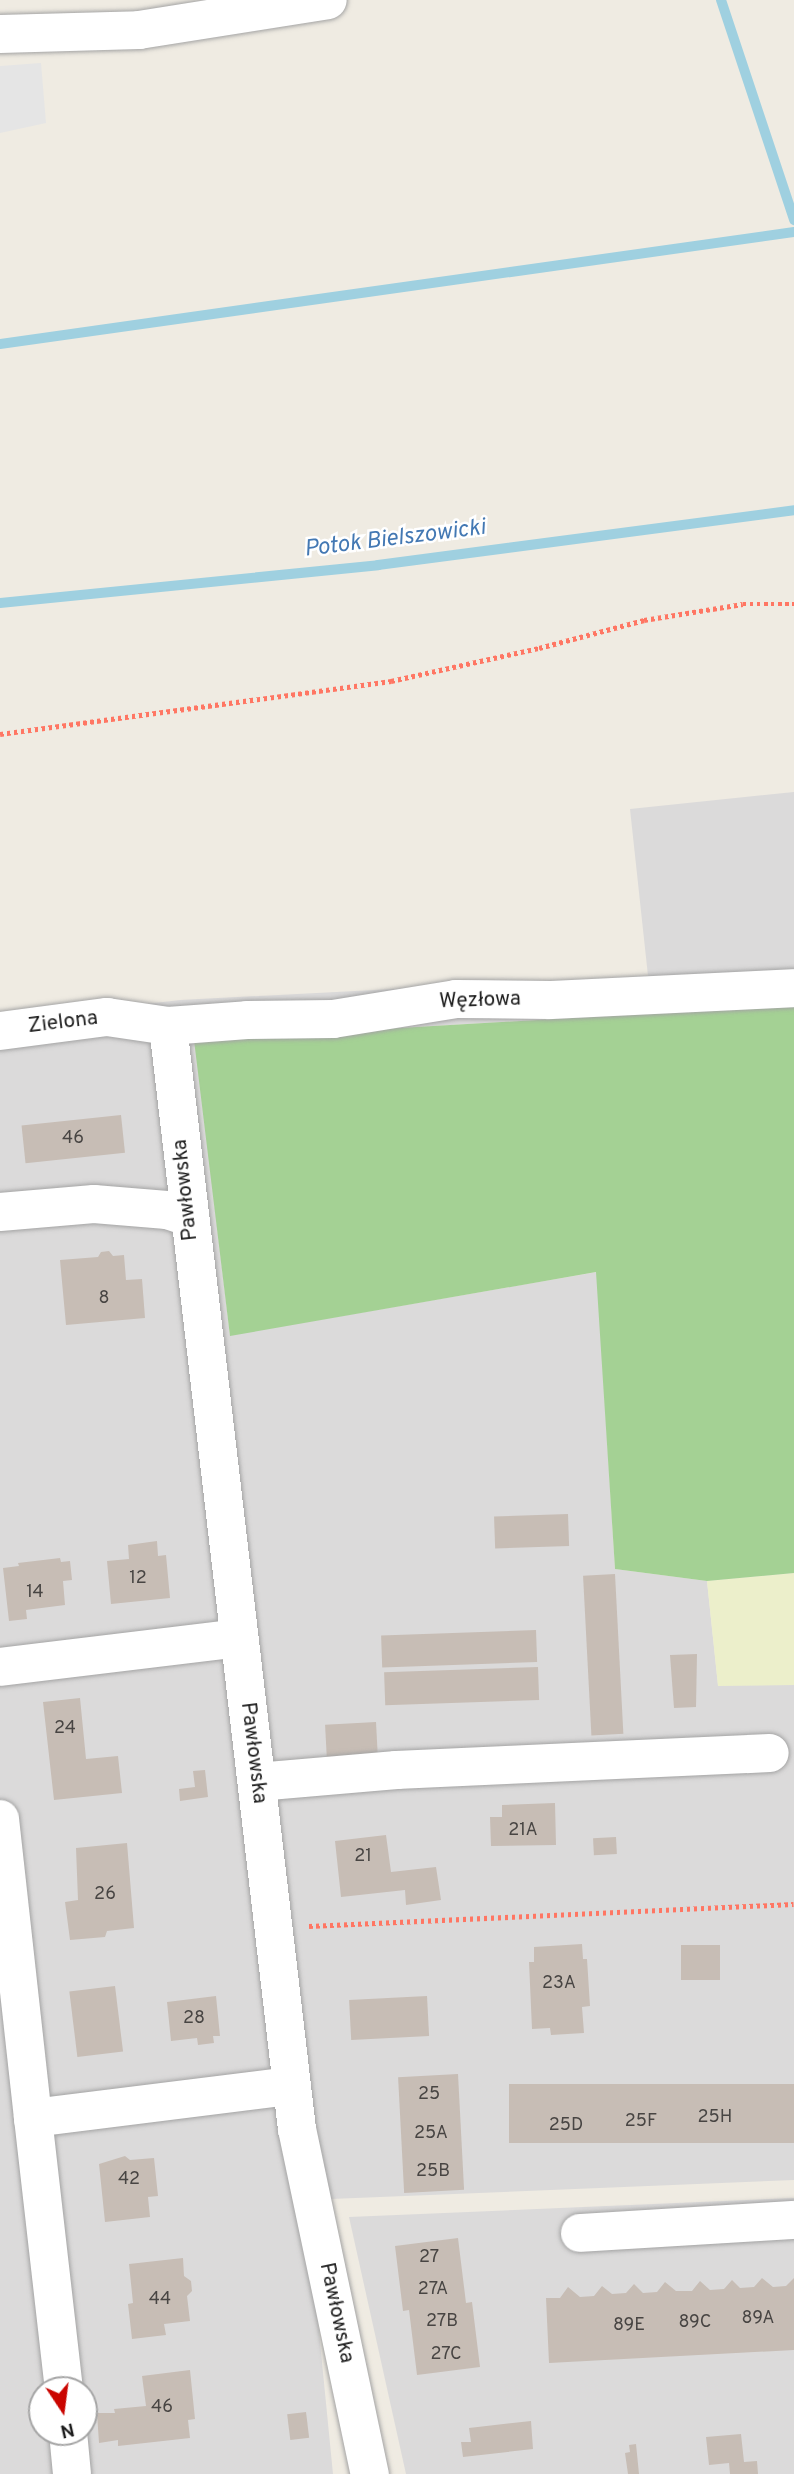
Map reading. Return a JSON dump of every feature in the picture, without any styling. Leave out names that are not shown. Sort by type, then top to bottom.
[{"type":"street","points":[[17,43],[139,30],[328,0]]},
{"type":"street","name":"Węzłowa","points":[[168,1026],[247,1020],[332,1019],[456,999],[550,1000],[794,988]]},
{"type":"street","name":"Zielona","points":[[0,1031],[107,1017],[168,1026]]},
{"type":"street","name":"Pawłowska","points":[[168,1026],[291,2086],[297,2129],[370,2474]]},
{"type":"street","points":[[0,1212],[94,1204],[167,1210],[189,1217]]},
{"type":"street","points":[[0,1667],[238,1638]]},
{"type":"street","points":[[257,1782],[396,1770],[771,1753]]},
{"type":"street","points":[[0,1819],[62,2376]]},
{"type":"street","points":[[33,2118],[291,2086]]},
{"type":"street","points":[[580,2233],[794,2220]]},
{"type":"street","points":[[69,2446],[72,2474]]},
{"type":"path","points":[[0,734],[391,681],[539,648],[644,620],[743,604],[794,604]]},
{"type":"path","points":[[271,1928],[794,1904]]},
{"type":"shaded area","points":[[41,63],[46,123],[0,133],[0,66]]},
{"type":"shaded area","points":[[794,792],[794,1005],[195,1040],[230,1335],[597,1272],[615,1569],[707,1581],[718,1685],[794,1685],[794,2180],[306,2200],[333,2474],[0,2474],[0,1021],[180,1000],[648,976],[630,809]]},
{"type":"shaded area","points":[[794,2198],[794,2474],[406,2474],[349,2217]]},
{"type":"green space","points":[[794,1005],[794,1573],[707,1581],[615,1569],[596,1272],[230,1336],[194,1040]]},
{"type":"green space","points":[[794,1573],[794,1685],[718,1686],[707,1581]]},
{"type":"building","points":[[121,1115],[125,1153],[26,1163],[22,1125]]},
{"type":"building","points":[[109,1251],[113,1256],[124,1255],[126,1280],[142,1279],[145,1318],[66,1325],[60,1260],[98,1257],[101,1252]]},
{"type":"building","points":[[568,1514],[569,1546],[495,1549],[494,1517]]},
{"type":"building","points":[[157,1541],[158,1556],[166,1555],[170,1598],[111,1604],[107,1561],[129,1559],[128,1545]]},
{"type":"building","points":[[60,1558],[61,1562],[70,1561],[72,1580],[63,1581],[65,1605],[26,1610],[27,1619],[9,1621],[3,1568],[19,1566],[18,1563]]},
{"type":"building","points":[[615,1574],[623,1734],[591,1735],[583,1576]]},
{"type":"building","points":[[536,1630],[537,1662],[382,1667],[381,1635]]},
{"type":"building","points":[[697,1654],[696,1707],[674,1708],[670,1655]]},
{"type":"building","points":[[538,1667],[539,1700],[385,1705],[384,1672]]},
{"type":"building","points":[[80,1698],[86,1759],[118,1756],[122,1793],[54,1800],[43,1702]]},
{"type":"building","points":[[376,1722],[378,1757],[327,1760],[325,1725]]},
{"type":"building","points":[[205,1770],[208,1797],[180,1801],[179,1789],[195,1787],[193,1771]]},
{"type":"building","points":[[555,1803],[556,1845],[491,1846],[490,1817],[502,1817],[502,1805]]},
{"type":"building","points":[[386,1835],[391,1872],[436,1867],[441,1900],[406,1905],[405,1890],[341,1897],[335,1841]]},
{"type":"building","points":[[616,1837],[617,1854],[594,1855],[593,1838]]},
{"type":"building","points":[[127,1843],[134,1928],[107,1931],[105,1937],[70,1940],[65,1902],[78,1900],[76,1848]]},
{"type":"building","points":[[582,1944],[583,1959],[587,1959],[590,2006],[582,2007],[584,2033],[551,2035],[550,2028],[532,2029],[529,1962],[534,1962],[534,1947]]},
{"type":"building","points":[[681,1945],[720,1945],[720,1980],[681,1980]]},
{"type":"building","points":[[115,1986],[123,2052],[77,2057],[69,1992]]},
{"type":"building","points":[[216,1996],[220,2036],[213,2036],[214,2043],[198,2045],[197,2038],[171,2041],[167,2002]]},
{"type":"building","points":[[427,1996],[429,2036],[351,2040],[349,2000]]},
{"type":"building","points":[[458,2074],[464,2190],[404,2193],[398,2077]]},
{"type":"building","points":[[509,2084],[794,2084],[794,2143],[509,2143]]},
{"type":"building","points":[[125,2156],[130,2160],[154,2158],[158,2196],[148,2197],[150,2217],[105,2222],[99,2164]]},
{"type":"building","points":[[458,2238],[466,2303],[472,2302],[480,2367],[417,2375],[409,2310],[403,2311],[395,2246]]},
{"type":"building","points":[[183,2258],[184,2276],[191,2281],[192,2291],[187,2296],[190,2321],[164,2324],[166,2335],[132,2339],[128,2304],[133,2303],[129,2264]]},
{"type":"building","points":[[762,2278],[773,2287],[786,2286],[794,2278],[794,2350],[549,2363],[546,2298],[560,2298],[568,2287],[580,2297],[594,2296],[602,2286],[612,2294],[626,2293],[634,2284],[643,2293],[657,2292],[665,2282],[676,2291],[692,2291],[700,2281],[710,2290],[724,2289],[732,2280],[740,2288],[754,2287]]},
{"type":"building","points":[[190,2370],[195,2419],[188,2420],[190,2438],[118,2446],[118,2440],[99,2443],[98,2413],[115,2413],[114,2409],[146,2406],[142,2376]]},
{"type":"building","points":[[306,2412],[309,2438],[290,2440],[287,2414]]},
{"type":"building","points":[[531,2421],[533,2449],[463,2457],[461,2442],[471,2442],[469,2428]]},
{"type":"building","points":[[741,2434],[744,2462],[757,2461],[758,2474],[730,2474],[729,2463],[709,2465],[706,2437]]},
{"type":"building","points":[[636,2444],[639,2474],[628,2474],[625,2453],[630,2452],[629,2445]]},
{"type":"waterway","points":[[721,0],[794,220]]},
{"type":"waterway","points":[[0,344],[794,232]]},
{"type":"waterway","name":"Potok Bielszowicki","points":[[0,603],[378,565],[794,510]]}]
